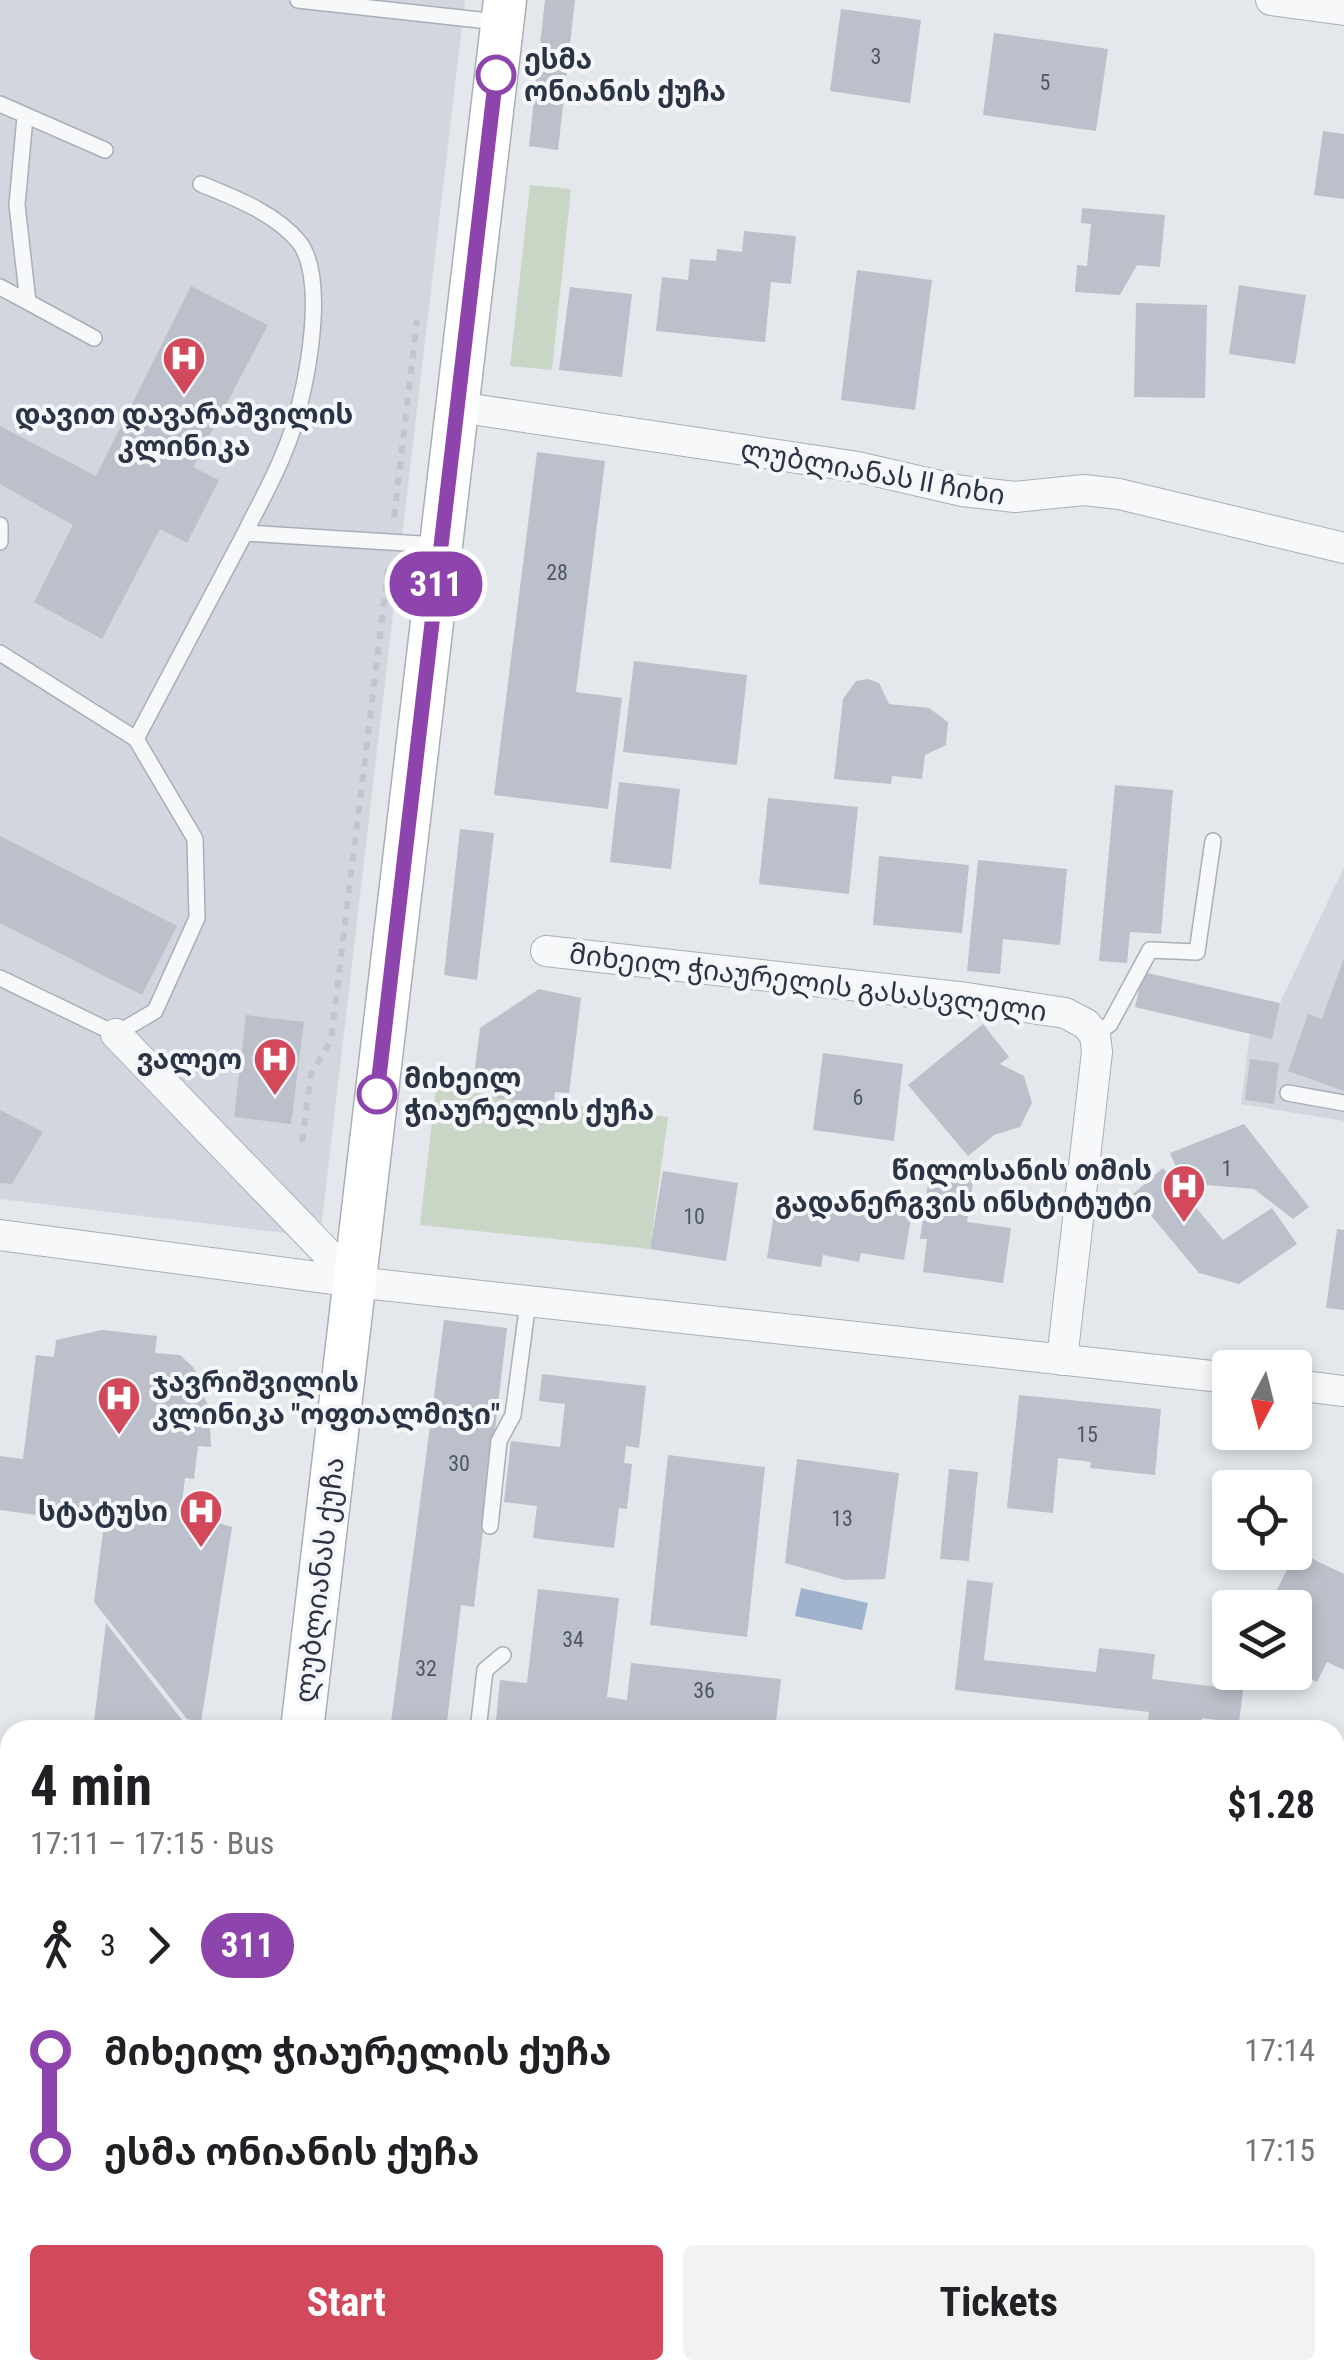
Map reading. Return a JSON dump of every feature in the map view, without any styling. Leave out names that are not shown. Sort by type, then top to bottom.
[{"type":"street","points":[[1271,0],[1344,10]]},
{"type":"street","name":"ლუბლიანას ქუჩა","points":[[303,1720],[504,11]]},
{"type":"street","name":"ლუბლიანას II ჩიხი","points":[[458,407],[858,467],[962,492],[1015,497],[1084,490],[1119,494],[1344,548]]},
{"type":"street","name":"მიხეილ ჭიაურელის გასასვლელი","points":[[546,951],[1065,1013],[1086,1024],[1095,1035]]},
{"type":"street","points":[[116,1034],[354,1282]]},
{"type":"street","points":[[1062,1360],[1097,1052],[1095,1035]]},
{"type":"street","points":[[0,1235],[354,1282],[1212,1376]]},
{"type":"street","points":[[1312,1388],[1344,1391]]},
{"type":"lane","points":[[298,0],[504,11]]},
{"type":"lane","points":[[0,104],[105,150]]},
{"type":"lane","points":[[25,117],[16,205],[28,302]]},
{"type":"lane","points":[[136,738],[287,447],[316,318],[316,280],[300,244],[283,226],[246,203],[201,184]]},
{"type":"lane","points":[[0,287],[94,338]]},
{"type":"lane","points":[[0,524],[0,542]]},
{"type":"lane","points":[[245,533],[441,546]]},
{"type":"lane","points":[[0,653],[136,738],[195,839],[197,918],[155,1011],[116,1034],[0,978]]},
{"type":"lane","points":[[1095,1035],[1110,1024],[1150,950],[1198,952],[1213,841]]},
{"type":"lane","points":[[1288,1093],[1344,1103]]},
{"type":"lane","points":[[490,1526],[499,1442],[514,1415],[528,1302]]},
{"type":"lane","points":[[479,1720],[485,1670],[503,1655]]},
{"type":"path","points":[[302,1142],[311,1074],[331,1040],[417,320]]},
{"type":"shaded area","points":[[0,0],[465,0],[320,1237],[0,1199]]},
{"type":"shaded area","points":[[1344,867],[1344,1121],[1241,1104],[1250,1033],[1272,1038],[1280,1003]]},
{"type":"green space","points":[[530,185],[571,189],[552,370],[510,366]]},
{"type":"green space","points":[[436,1088],[668,1117],[650,1249],[420,1225]]},
{"type":"water","points":[[801,1588],[868,1603],[862,1630],[795,1616]]},
{"type":"building","points":[[545,0],[575,0],[558,150],[529,146]]},
{"type":"building","points":[[841,9],[921,20],[910,103],[830,91]]},
{"type":"building","points":[[994,33],[1108,49],[1096,131],[983,115]]},
{"type":"building","points":[[1323,131],[1344,134],[1344,199],[1314,195]]},
{"type":"building","points":[[1082,208],[1165,215],[1160,267],[1137,265],[1120,295],[1075,292],[1077,265],[1087,266],[1091,224],[1081,223]]},
{"type":"building","points":[[744,231],[796,236],[791,284],[771,282],[765,342],[656,331],[662,277],[688,280],[690,259],[716,261],[717,249],[742,252]]},
{"type":"building","points":[[857,270],[932,280],[915,410],[841,400]]},
{"type":"building","points":[[1239,285],[1306,295],[1295,364],[1229,354]]},
{"type":"building","name":"დავით დავარაშვილის კლინიკა","points":[[191,286],[268,325],[193,467],[219,480],[187,543],[160,529],[102,639],[34,602],[73,525],[0,484],[0,426],[96,476]]},
{"type":"building","points":[[570,287],[632,294],[622,377],[559,370]]},
{"type":"building","points":[[1136,303],[1207,305],[1205,398],[1134,397]]},
{"type":"building","points":[[537,452],[605,461],[576,692],[622,698],[608,809],[494,795]]},
{"type":"building","points":[[634,661],[747,675],[737,765],[623,752]]},
{"type":"building","points":[[868,679],[879,683],[889,704],[929,708],[948,722],[946,745],[925,755],[922,779],[892,776],[891,784],[834,779],[843,699],[856,681]]},
{"type":"building","points":[[619,782],[680,789],[671,869],[610,862]]},
{"type":"building","points":[[1115,785],[1173,790],[1161,934],[1130,932],[1127,963],[1099,961]]},
{"type":"building","points":[[768,798],[858,807],[849,894],[759,884]]},
{"type":"building","points":[[460,829],[494,833],[477,980],[444,975]]},
{"type":"building","points":[[0,836],[177,926],[142,995],[0,923]]},
{"type":"building","points":[[879,856],[969,865],[962,933],[873,925]]},
{"type":"building","points":[[978,860],[1067,869],[1060,945],[1003,939],[1000,974],[967,971]]},
{"type":"building","points":[[1344,958],[1344,1091],[1288,1071],[1308,1014],[1322,1019]]},
{"type":"building","points":[[1143,972],[1280,1003],[1272,1039],[1135,1007]]},
{"type":"building","points":[[539,989],[581,998],[569,1093],[555,1092],[554,1103],[494,1098],[495,1078],[474,1076],[480,1028]]},
{"type":"building","points":[[246,1015],[304,1022],[291,1124],[234,1117]]},
{"type":"building","points":[[983,1024],[1009,1057],[1000,1064],[1024,1076],[1032,1103],[1020,1127],[994,1135],[968,1156],[908,1085]]},
{"type":"building","points":[[823,1053],[903,1064],[894,1141],[813,1130]]},
{"type":"building","points":[[1250,1059],[1279,1063],[1274,1104],[1245,1100]]},
{"type":"building","points":[[0,1110],[43,1132],[12,1184],[0,1183]]},
{"type":"building","points":[[1244,1124],[1309,1207],[1293,1219],[1254,1189],[1183,1183],[1170,1153]]},
{"type":"building","name":"წილოსანის თმის გადანერგვის ინსტიტუტი","points":[[1163,1168],[1223,1240],[1272,1208],[1297,1244],[1239,1284],[1199,1273],[1133,1194]]},
{"type":"building","points":[[930,1169],[974,1175],[967,1222],[1011,1228],[1003,1283],[923,1272],[927,1239],[920,1239]]},
{"type":"building","points":[[663,1171],[738,1183],[726,1261],[650,1249]]},
{"type":"building","points":[[865,1193],[914,1201],[904,1260],[861,1253],[859,1262],[823,1255],[821,1267],[767,1258],[777,1195],[817,1201],[818,1194],[863,1202]]},
{"type":"building","points":[[1337,1229],[1344,1230],[1344,1310],[1326,1308]]},
{"type":"building","points":[[444,1320],[507,1328],[474,1607],[461,1605],[447,1720],[391,1720]]},
{"type":"building","name":"ჯავრიშვილის კლინიკა \"ოფთალმიჯი\"","points":[[102,1330],[157,1336],[155,1353],[180,1355],[203,1383],[197,1386],[209,1406],[211,1447],[198,1446],[194,1479],[185,1478],[181,1512],[232,1527],[201,1720],[187,1719],[94,1602],[104,1524],[0,1510],[0,1456],[23,1459],[36,1355],[54,1357],[56,1340]]},
{"type":"building","points":[[542,1374],[646,1386],[639,1448],[626,1446],[624,1463],[632,1464],[627,1509],[619,1508],[614,1548],[533,1538],[537,1506],[504,1502],[511,1441],[560,1447],[565,1404],[539,1401]]},
{"type":"building","points":[[1019,1395],[1161,1409],[1155,1475],[1090,1468],[1091,1462],[1058,1458],[1053,1513],[1007,1508]]},
{"type":"building","points":[[668,1455],[765,1467],[747,1637],[650,1625]]},
{"type":"building","points":[[797,1459],[899,1473],[885,1579],[845,1580],[785,1563]]},
{"type":"building","points":[[949,1469],[978,1472],[969,1561],[940,1559]]},
{"type":"building","points":[[1312,1559],[1344,1574],[1344,1670],[1327,1662],[1317,1682],[1312,1680],[1312,1590],[1277,1590],[1287,1570],[1312,1570]]},
{"type":"building","points":[[967,1580],[993,1583],[984,1660],[1096,1672],[1099,1648],[1155,1654],[1152,1679],[1212,1686],[1212,1690],[1243,1690],[1239,1720],[1148,1720],[1149,1712],[955,1690]]},
{"type":"building","points":[[538,1589],[619,1598],[607,1697],[627,1700],[631,1663],[781,1679],[776,1720],[496,1720],[500,1680],[527,1683]]},
{"type":"building","points":[[106,1623],[182,1720],[94,1720]]},
{"type":"bus line","name":"311","points":[[377,1094],[496,75]]},
{"type":"place","name":"ესმა ონიანის ქუჩა","points":[[496,75]]},
{"type":"place","name":"დავით დავარაშვილის კლინიკა","points":[[184,396]]},
{"type":"place","name":"მიხეილ ჭიაურელის ქუჩა","points":[[377,1094]]},
{"type":"place","name":"ვალეო","points":[[275,1097]]},
{"type":"place","name":"წილოსანის თმის გადანერგვის ინსტიტუტი","points":[[1184,1224]]},
{"type":"place","name":"ჯავრიშვილის კლინიკა \"ოფთალმიჯი\"","points":[[119,1436]]},
{"type":"place","name":"სტატუსი","points":[[201,1549]]}]
